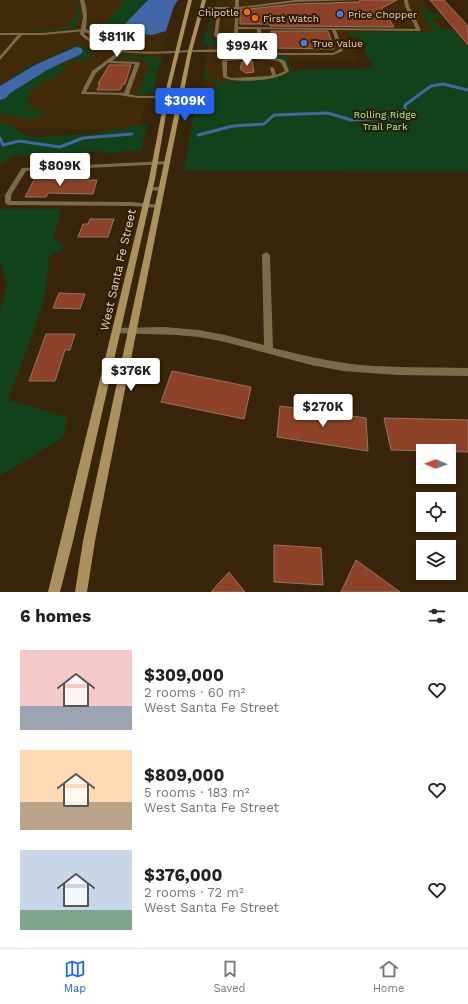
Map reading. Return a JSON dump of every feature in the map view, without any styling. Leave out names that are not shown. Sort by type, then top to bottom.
[{"type":"street","points":[[82,0],[85,7],[84,30],[82,34],[84,37],[93,42],[122,51],[190,49],[230,51],[258,50],[276,54],[338,53],[341,51],[334,29]]},
{"type":"street","name":"West Santa Fe Street","points":[[54,592],[150,188],[177,49],[190,0]]},
{"type":"street","points":[[81,592],[89,541],[190,49],[204,0]]},
{"type":"street","points":[[236,59],[237,0]]},
{"type":"street","points":[[202,8],[236,8],[287,1],[357,0]]},
{"type":"street","points":[[236,28],[420,30],[407,6],[406,0]]},
{"type":"street","points":[[287,1],[295,3]]},
{"type":"street","points":[[303,4],[309,1]]},
{"type":"street","points":[[236,15],[218,15],[216,36],[236,36]]},
{"type":"street","points":[[258,50],[260,48],[259,28]]},
{"type":"street","points":[[0,34],[52,34],[84,30],[103,40],[122,45],[177,49]]},
{"type":"street","points":[[0,59],[22,34]]},
{"type":"street","points":[[122,51],[94,72],[83,93],[137,97],[167,97]]},
{"type":"street","points":[[228,59],[270,63],[283,62],[287,71],[284,74],[270,77],[225,77],[224,62],[228,59]]},
{"type":"street","points":[[106,62],[138,64],[126,95]]},
{"type":"street","points":[[270,63],[278,76]]},
{"type":"street","points":[[270,63],[270,77]]},
{"type":"street","points":[[158,206],[8,203],[8,195],[24,169],[167,163]]},
{"type":"street","points":[[150,188],[162,189]]},
{"type":"street","points":[[266,255],[269,350]]},
{"type":"street","points":[[117,331],[180,332],[210,335],[326,364],[357,368],[391,371],[468,372]]},
{"type":"shaded area","points":[[0,0],[172,0],[162,29],[169,29],[139,130],[0,128]]},
{"type":"shaded area","points":[[217,0],[422,0],[446,33],[347,32],[359,60],[289,60],[297,78],[203,88],[211,19]]},
{"type":"green space","points":[[73,0],[77,3],[79,10],[79,17],[75,27],[54,31],[30,31],[36,29],[58,29],[69,25],[77,10]]},
{"type":"green space","points":[[121,0],[148,0],[121,27],[127,34],[152,35],[128,39],[116,37],[105,32],[104,25],[124,1]]},
{"type":"green space","name":"Rolling Ridge Trail Park","points":[[422,7],[429,12],[441,15],[442,18],[432,19],[435,26],[455,31],[463,41],[462,43],[468,46],[468,172],[184,170],[198,89],[215,87],[217,84],[258,82],[213,82],[203,77],[206,65],[208,65],[207,76],[210,79],[226,81],[274,78],[288,73],[287,62],[283,60],[250,55],[241,56],[245,55],[246,51],[287,56],[292,72],[289,76],[282,79],[290,77],[295,71],[301,70],[365,69],[373,65],[363,48],[365,45],[362,42],[363,40],[351,36],[347,32],[432,32],[434,30],[420,8]]},
{"type":"green space","points":[[213,11],[212,24],[210,24],[210,40],[228,40],[229,38],[230,42],[227,44],[217,46],[202,44]]},
{"type":"green space","points":[[79,44],[86,49],[90,49],[91,57],[80,61],[64,61],[62,64],[67,67],[62,72],[30,92],[28,98],[29,106],[46,115],[30,119],[0,114],[0,87],[7,83],[9,79],[28,66],[47,60],[53,55]]},
{"type":"green space","points":[[121,55],[154,57],[162,59],[158,72],[147,69],[149,63],[143,62],[144,59],[123,58],[117,60]]},
{"type":"green space","points":[[146,71],[158,74],[152,94],[134,94],[133,91],[140,91]]},
{"type":"green space","points":[[0,122],[13,126],[26,136],[37,137],[92,134],[116,129],[122,130],[134,125],[147,125],[141,151],[122,151],[110,154],[96,150],[89,152],[90,156],[73,158],[59,155],[50,158],[38,158],[13,155],[6,162],[0,165]]},
{"type":"green space","points":[[0,209],[62,209],[53,237],[65,247],[49,256],[45,296],[8,400],[67,417],[64,437],[0,476],[0,312],[7,286],[0,260]]},
{"type":"water","points":[[148,0],[178,0],[174,6],[166,31],[152,35],[122,32],[120,29]]},
{"type":"building","points":[[360,0],[397,0],[382,8],[394,27],[270,26],[270,24],[240,24],[240,10],[295,4],[359,2]]},
{"type":"building","points":[[430,0],[444,0],[468,26],[468,45]]},
{"type":"building","name":"True Value","points":[[271,31],[328,31],[334,49],[273,48]]},
{"type":"building","points":[[252,61],[254,72],[246,73],[240,69],[242,62]]},
{"type":"building","points":[[109,65],[131,65],[125,84],[123,84],[120,90],[97,90],[100,84],[98,84]]},
{"type":"building","points":[[36,176],[54,177],[52,180],[97,180],[93,194],[48,193],[46,197],[25,197]]},
{"type":"building","points":[[90,219],[114,219],[108,237],[78,237],[83,224],[88,224]]},
{"type":"building","points":[[59,293],[85,294],[80,309],[53,308]]},
{"type":"building","points":[[46,334],[75,334],[70,350],[65,350],[55,381],[29,381]]},
{"type":"building","points":[[172,371],[251,387],[244,419],[161,402]]},
{"type":"building","points":[[280,406],[366,418],[368,451],[277,437]]},
{"type":"building","points":[[384,418],[468,420],[468,452],[456,452],[456,444],[416,444],[416,451],[391,450]]},
{"type":"building","points":[[274,545],[321,548],[323,585],[274,582]]},
{"type":"building","points":[[356,560],[400,592],[341,592]]},
{"type":"building","points":[[229,572],[245,592],[211,592]]},
{"type":"waterway","points":[[0,95],[2,91],[42,67],[76,51]]},
{"type":"waterway","points":[[198,135],[233,126],[264,124],[274,115],[328,113],[351,120],[405,117],[405,105],[431,86],[443,84],[468,90]]},
{"type":"waterway","points":[[0,138],[3,145],[19,141],[60,147],[83,138],[132,134]]},
{"type":"place","name":"Chipotle","points":[[247,12]]},
{"type":"place","name":"Price Chopper","points":[[340,14]]},
{"type":"place","name":"First Watch","points":[[255,18]]},
{"type":"place","name":"True Value","points":[[304,43]]}]
